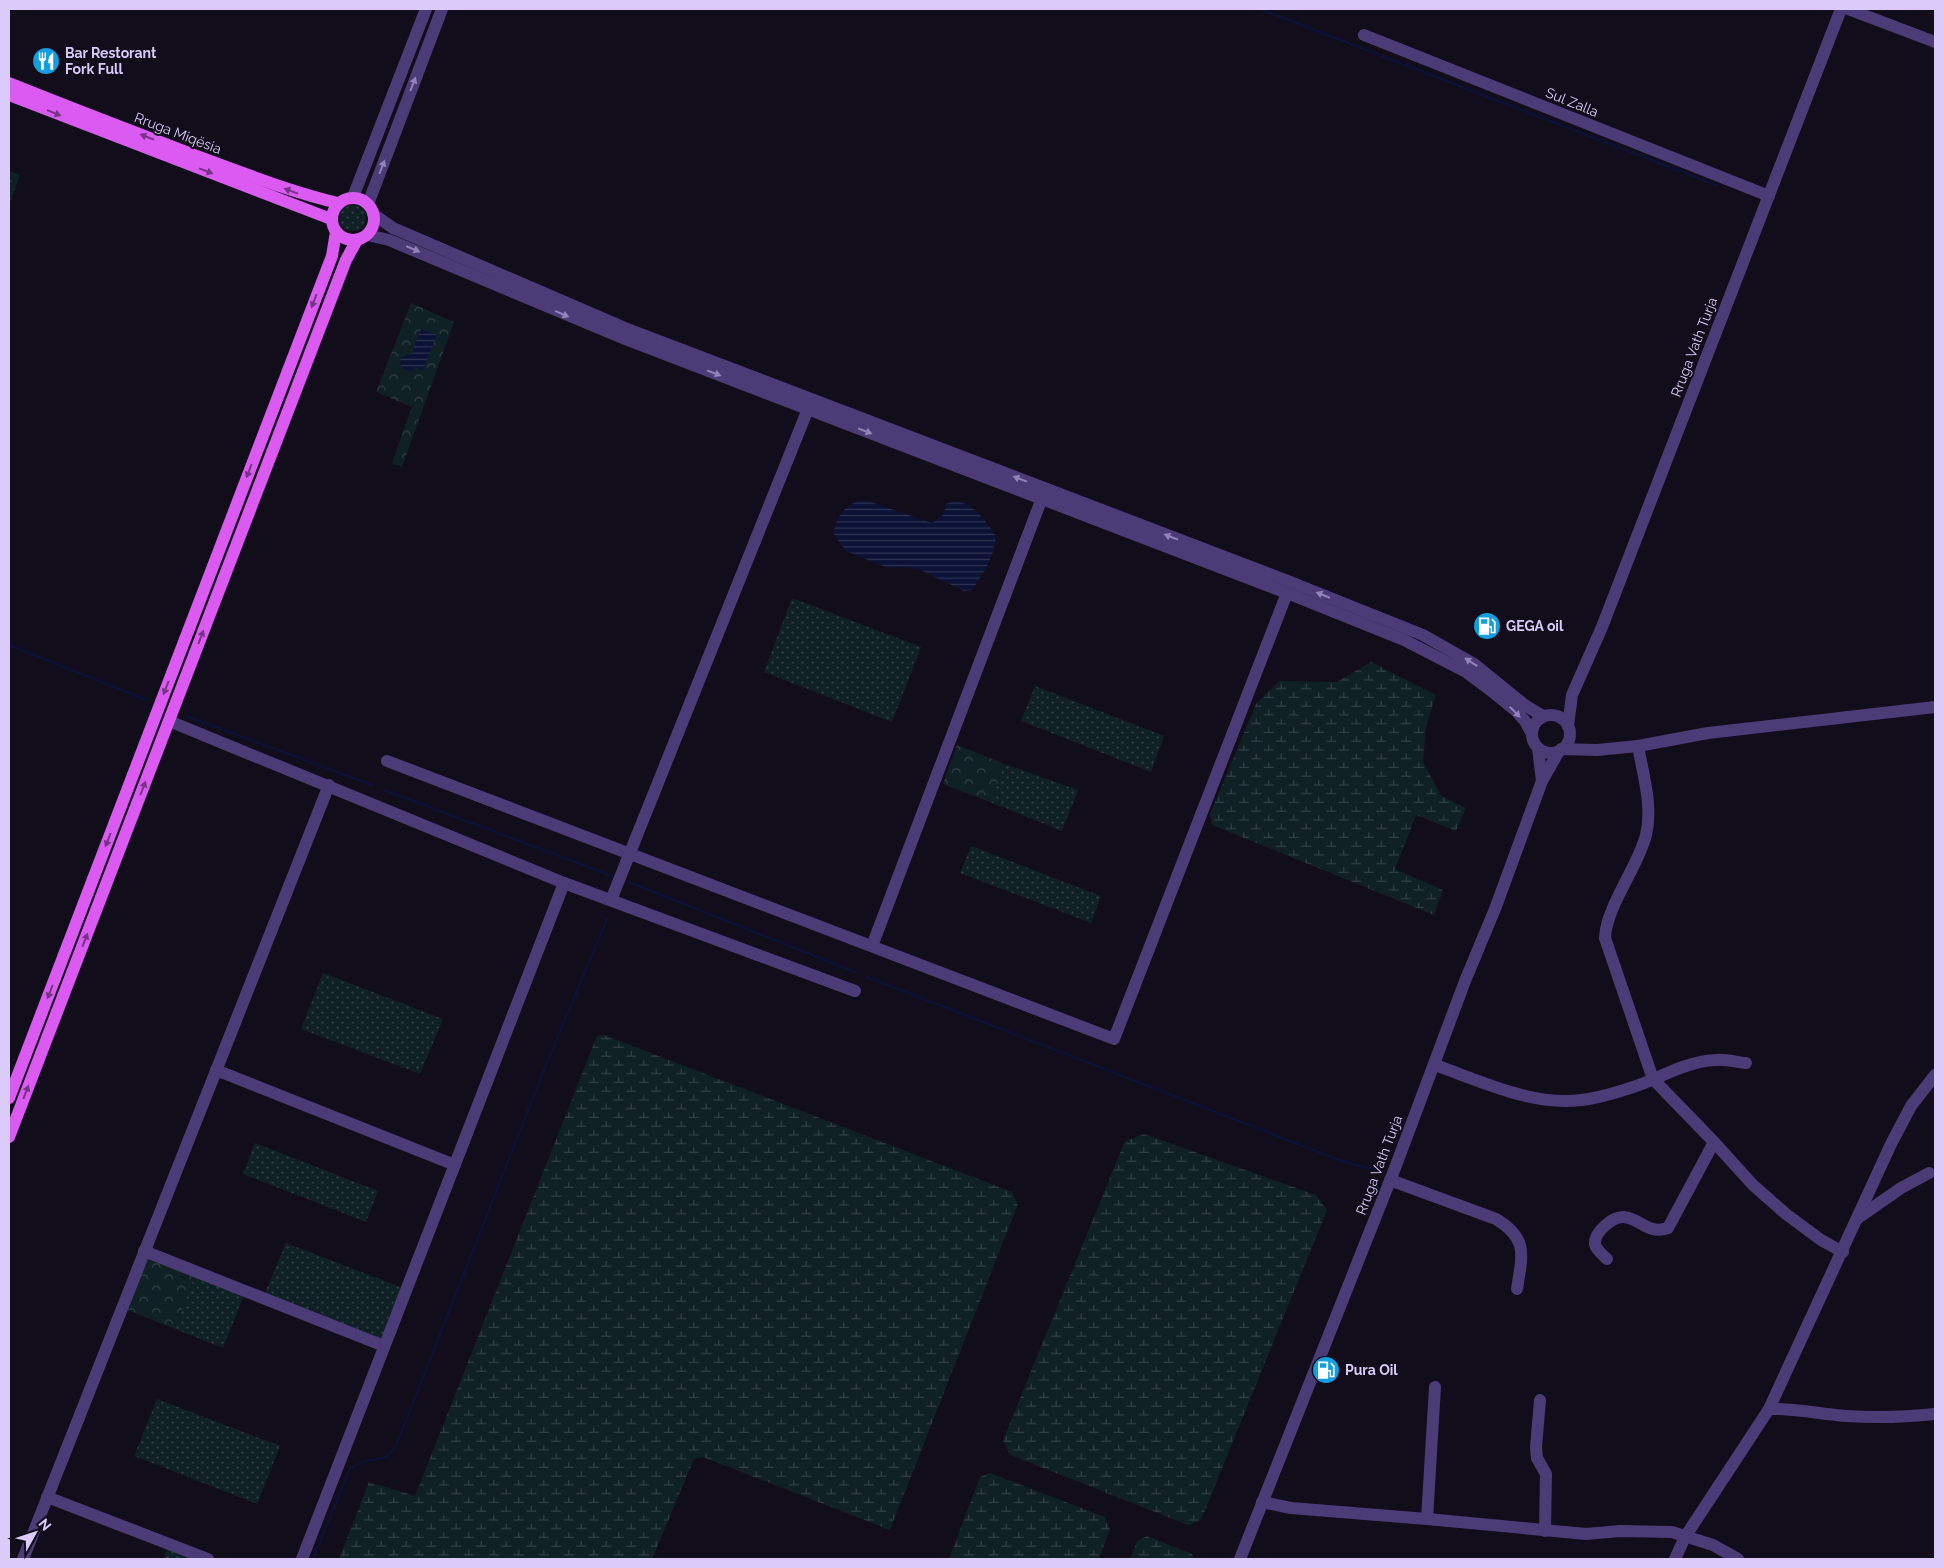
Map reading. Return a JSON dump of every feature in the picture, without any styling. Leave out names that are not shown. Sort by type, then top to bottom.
[{"type":"main road","name":"Rruga Miqësia","points":[[9,83],[79,112],[305,196],[338,203]]},
{"type":"main road","name":"Rruga Miqësia","points":[[9,95],[331,219]]},
{"type":"main road","points":[[9,1098],[332,256],[336,232],[331,219],[333,209],[345,199],[353,197],[361,199],[371,209],[372,228],[362,237],[346,260],[9,1137]]},
{"type":"main road","points":[[336,232],[347,239],[362,237]]},
{"type":"street","points":[[353,197],[426,9]]},
{"type":"street","points":[[442,9],[371,209],[393,228],[625,328],[1288,581],[1423,635],[1474,664],[1526,706],[1547,716],[1558,716],[1580,740],[1597,750]]},
{"type":"street","name":"Rruga Vath Turja","points":[[1542,781],[1538,748],[1532,734],[1533,727],[1537,721],[1564,705],[1572,695],[1602,627],[1841,9]]},
{"type":"street","points":[[1848,9],[1935,42]]},
{"type":"street","name":"Sul Zalla","points":[[1364,36],[1769,196]]},
{"type":"street","points":[[362,237],[389,240],[568,316],[1042,498],[1404,640],[1466,672],[1515,710],[1525,721],[1532,734]]},
{"type":"street","points":[[611,900],[691,696],[808,409]]},
{"type":"street","points":[[872,946],[1042,498]]},
{"type":"street","points":[[387,761],[1114,1039],[1287,593]]},
{"type":"street","name":"Rruga Vath Turja","points":[[1240,1559],[1390,1180],[1542,781],[1560,750],[1569,741],[1572,695]]},
{"type":"street","points":[[1538,748],[1544,752],[1552,753],[1560,750],[1597,750],[1638,746],[1708,733],[1935,707]]},
{"type":"street","points":[[169,721],[564,883],[855,992]]},
{"type":"street","points":[[1638,746],[1648,806],[1647,826],[1642,848],[1607,922],[1605,938],[1653,1079],[1753,1185],[1820,1240],[1843,1252]]},
{"type":"street","points":[[23,1559],[328,785]]},
{"type":"street","points":[[302,1559],[564,883]]},
{"type":"street","points":[[1434,1065],[1519,1094],[1564,1101],[1582,1100],[1653,1079],[1687,1066],[1717,1059],[1746,1063]]},
{"type":"street","points":[[216,1070],[455,1164]]},
{"type":"street","points":[[1675,1559],[1685,1537],[1769,1409],[1843,1252],[1891,1144],[1911,1106],[1935,1075]]},
{"type":"street","points":[[1607,1259],[1596,1248],[1594,1242],[1597,1235],[1612,1220],[1619,1217],[1627,1217],[1653,1230],[1660,1231],[1668,1228],[1714,1142]]},
{"type":"street","points":[[1858,1218],[1901,1188],[1930,1173]]},
{"type":"street","points":[[1390,1180],[1496,1219],[1509,1227],[1518,1238],[1522,1252],[1517,1289]]},
{"type":"street","points":[[144,1251],[384,1346]]},
{"type":"street","points":[[1427,1519],[1435,1387]]},
{"type":"street","points":[[1540,1400],[1536,1447],[1537,1458],[1546,1474],[1545,1531]]},
{"type":"street","points":[[1769,1409],[1786,1408],[1846,1416],[1918,1416],[1935,1414]]},
{"type":"street","points":[[47,1497],[208,1559]]},
{"type":"street","points":[[1262,1502],[1291,1508],[1545,1531],[1586,1534],[1620,1531],[1672,1532],[1713,1545],[1738,1559]]},
{"type":"green space","points":[[9,171],[20,175],[9,205]]},
{"type":"green space","points":[[353,205],[362,209],[366,218],[362,227],[353,231],[344,227],[340,218],[344,209]]},
{"type":"green space","points":[[411,303],[454,322],[402,467],[392,463],[412,407],[376,392]]},
{"type":"green space","points":[[792,598],[921,647],[892,722],[764,672]]},
{"type":"green space","points":[[1371,662],[1436,695],[1426,726],[1423,761],[1441,796],[1466,808],[1456,831],[1416,815],[1395,869],[1443,890],[1434,915],[1212,825],[1210,814],[1256,704],[1279,681],[1337,682]]},
{"type":"green space","points":[[1035,686],[1164,736],[1151,772],[1021,721]]},
{"type":"green space","points":[[957,745],[1005,764],[990,802],[943,784]]},
{"type":"green space","points":[[1005,764],[1078,790],[1062,831],[990,802]]},
{"type":"green space","points":[[971,846],[1101,896],[1091,923],[960,873]]},
{"type":"green space","points":[[323,973],[443,1019],[420,1074],[301,1029]]},
{"type":"green space","points":[[604,1035],[1012,1192],[1018,1204],[890,1530],[703,1457],[694,1459],[652,1559],[339,1559],[369,1482],[415,1496],[597,1036]]},
{"type":"green space","points":[[1144,1134],[1316,1195],[1327,1210],[1201,1520],[1188,1525],[1010,1455],[1003,1440],[1125,1141]]},
{"type":"green space","points":[[255,1143],[378,1191],[366,1222],[243,1174]]},
{"type":"green space","points":[[286,1243],[403,1288],[382,1342],[264,1295]]},
{"type":"green space","points":[[147,1256],[195,1275],[175,1329],[125,1309]]},
{"type":"green space","points":[[195,1275],[244,1295],[223,1348],[175,1329]]},
{"type":"green space","points":[[157,1399],[280,1446],[257,1504],[134,1456]]},
{"type":"green space","points":[[990,1473],[1105,1517],[1110,1529],[1099,1559],[949,1559],[980,1477]]},
{"type":"green space","points":[[1147,1536],[1192,1554],[1194,1559],[1130,1559],[1137,1541]]},
{"type":"green space","points":[[168,1547],[200,1559],[163,1559]]},
{"type":"water","points":[[421,329],[437,335],[423,370],[415,367],[411,371],[404,370],[400,364],[401,358],[411,355]]},
{"type":"water","points":[[865,500],[932,523],[944,514],[946,504],[962,503],[975,511],[996,536],[991,558],[972,590],[964,591],[920,570],[902,567],[888,568],[846,551],[833,533],[835,526],[843,510],[852,504]]},
{"type":"waterway","points":[[1260,9],[1716,185]]},
{"type":"waterway","points":[[9,645],[144,699]]},
{"type":"waterway","points":[[186,716],[372,785]]},
{"type":"waterway","points":[[384,790],[612,876]]},
{"type":"waterway","points":[[626,881],[855,972]]},
{"type":"waterway","points":[[313,1559],[350,1469],[362,1462],[386,1457],[396,1446],[546,1065],[607,919]]},
{"type":"waterway","points":[[867,977],[1339,1160],[1379,1171]]},
{"type":"place","name":"Bar Restorant Fork Full","points":[[46,61]]},
{"type":"place","name":"GEGA oil","points":[[1487,626]]},
{"type":"place","name":"Pura Oil","points":[[1326,1370]]}]
